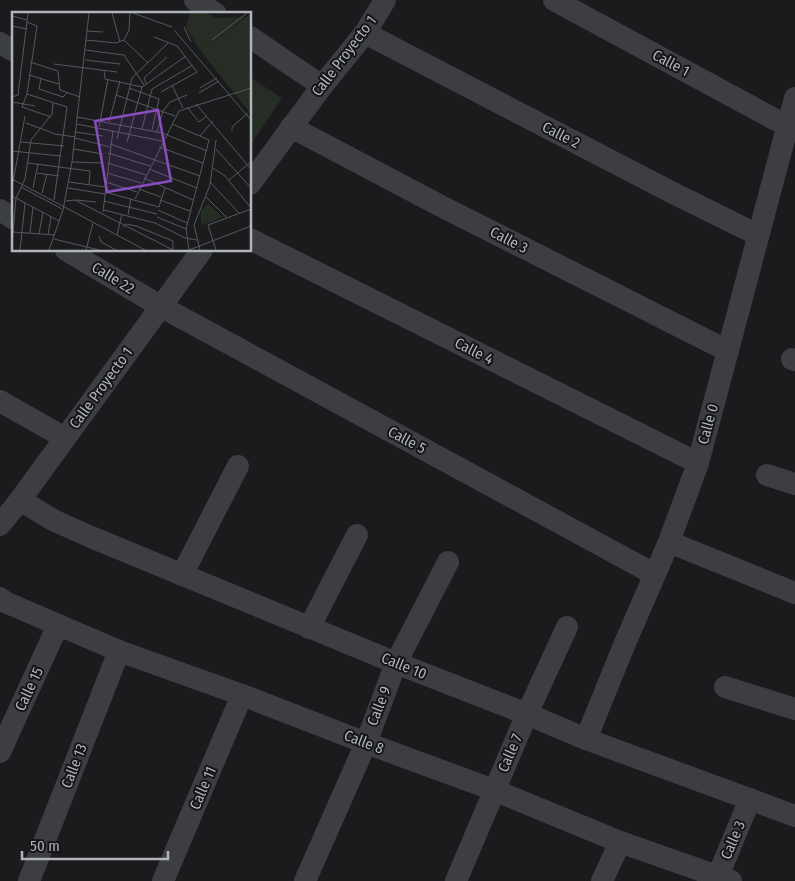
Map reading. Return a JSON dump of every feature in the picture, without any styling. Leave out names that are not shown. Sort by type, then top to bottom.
[{"type":"street","points":[[195,0],[213,12]]},
{"type":"street","name":"Calle Proyecto 1","points":[[251,183],[322,86],[365,33],[385,0]]},
{"type":"street","name":"Calle 1","points":[[554,0],[787,126]]},
{"type":"street","name":"Calle 2","points":[[365,33],[758,235]]},
{"type":"street","points":[[251,38],[322,86]]},
{"type":"street","points":[[0,43],[12,50]]},
{"type":"street","name":"Calle 0","points":[[586,739],[621,652],[669,542],[698,463],[795,98]]},
{"type":"street","name":"Calle 3","points":[[291,127],[439,205],[728,351]]},
{"type":"street","points":[[0,210],[12,218]]},
{"type":"street","name":"Calle 4","points":[[251,240],[698,463]]},
{"type":"street","name":"Calle 22","points":[[68,251],[160,306]]},
{"type":"street","name":"Calle Proyecto 1","points":[[0,525],[201,251]]},
{"type":"street","name":"Calle 5","points":[[160,306],[654,574]]},
{"type":"street","points":[[0,401],[65,438]]},
{"type":"street","points":[[182,575],[238,466]]},
{"type":"street","points":[[767,475],[795,484]]},
{"type":"street","name":"Calle 10","points":[[20,500],[61,524],[309,628],[586,739],[795,816]]},
{"type":"street","points":[[309,628],[357,535]]},
{"type":"street","points":[[669,542],[795,593]]},
{"type":"street","name":"Calle 9","points":[[305,881],[366,742],[396,663],[448,562]]},
{"type":"street","name":"Calle 8","points":[[0,598],[5,602],[119,651],[494,790],[620,842],[721,880]]},
{"type":"street","name":"Calle 15","points":[[0,752],[58,625]]},
{"type":"street","name":"Calle 7","points":[[456,881],[526,714],[568,627]]},
{"type":"street","name":"Calle 13","points":[[29,881],[119,651]]},
{"type":"street","points":[[725,687],[795,709]]},
{"type":"street","name":"Calle 11","points":[[164,881],[242,695]]},
{"type":"street","name":"Calle 3","points":[[721,880],[750,799]]},
{"type":"street","points":[[602,881],[620,842]]},
{"type":"shaded area","points":[[251,78],[282,98],[251,144]]}]
